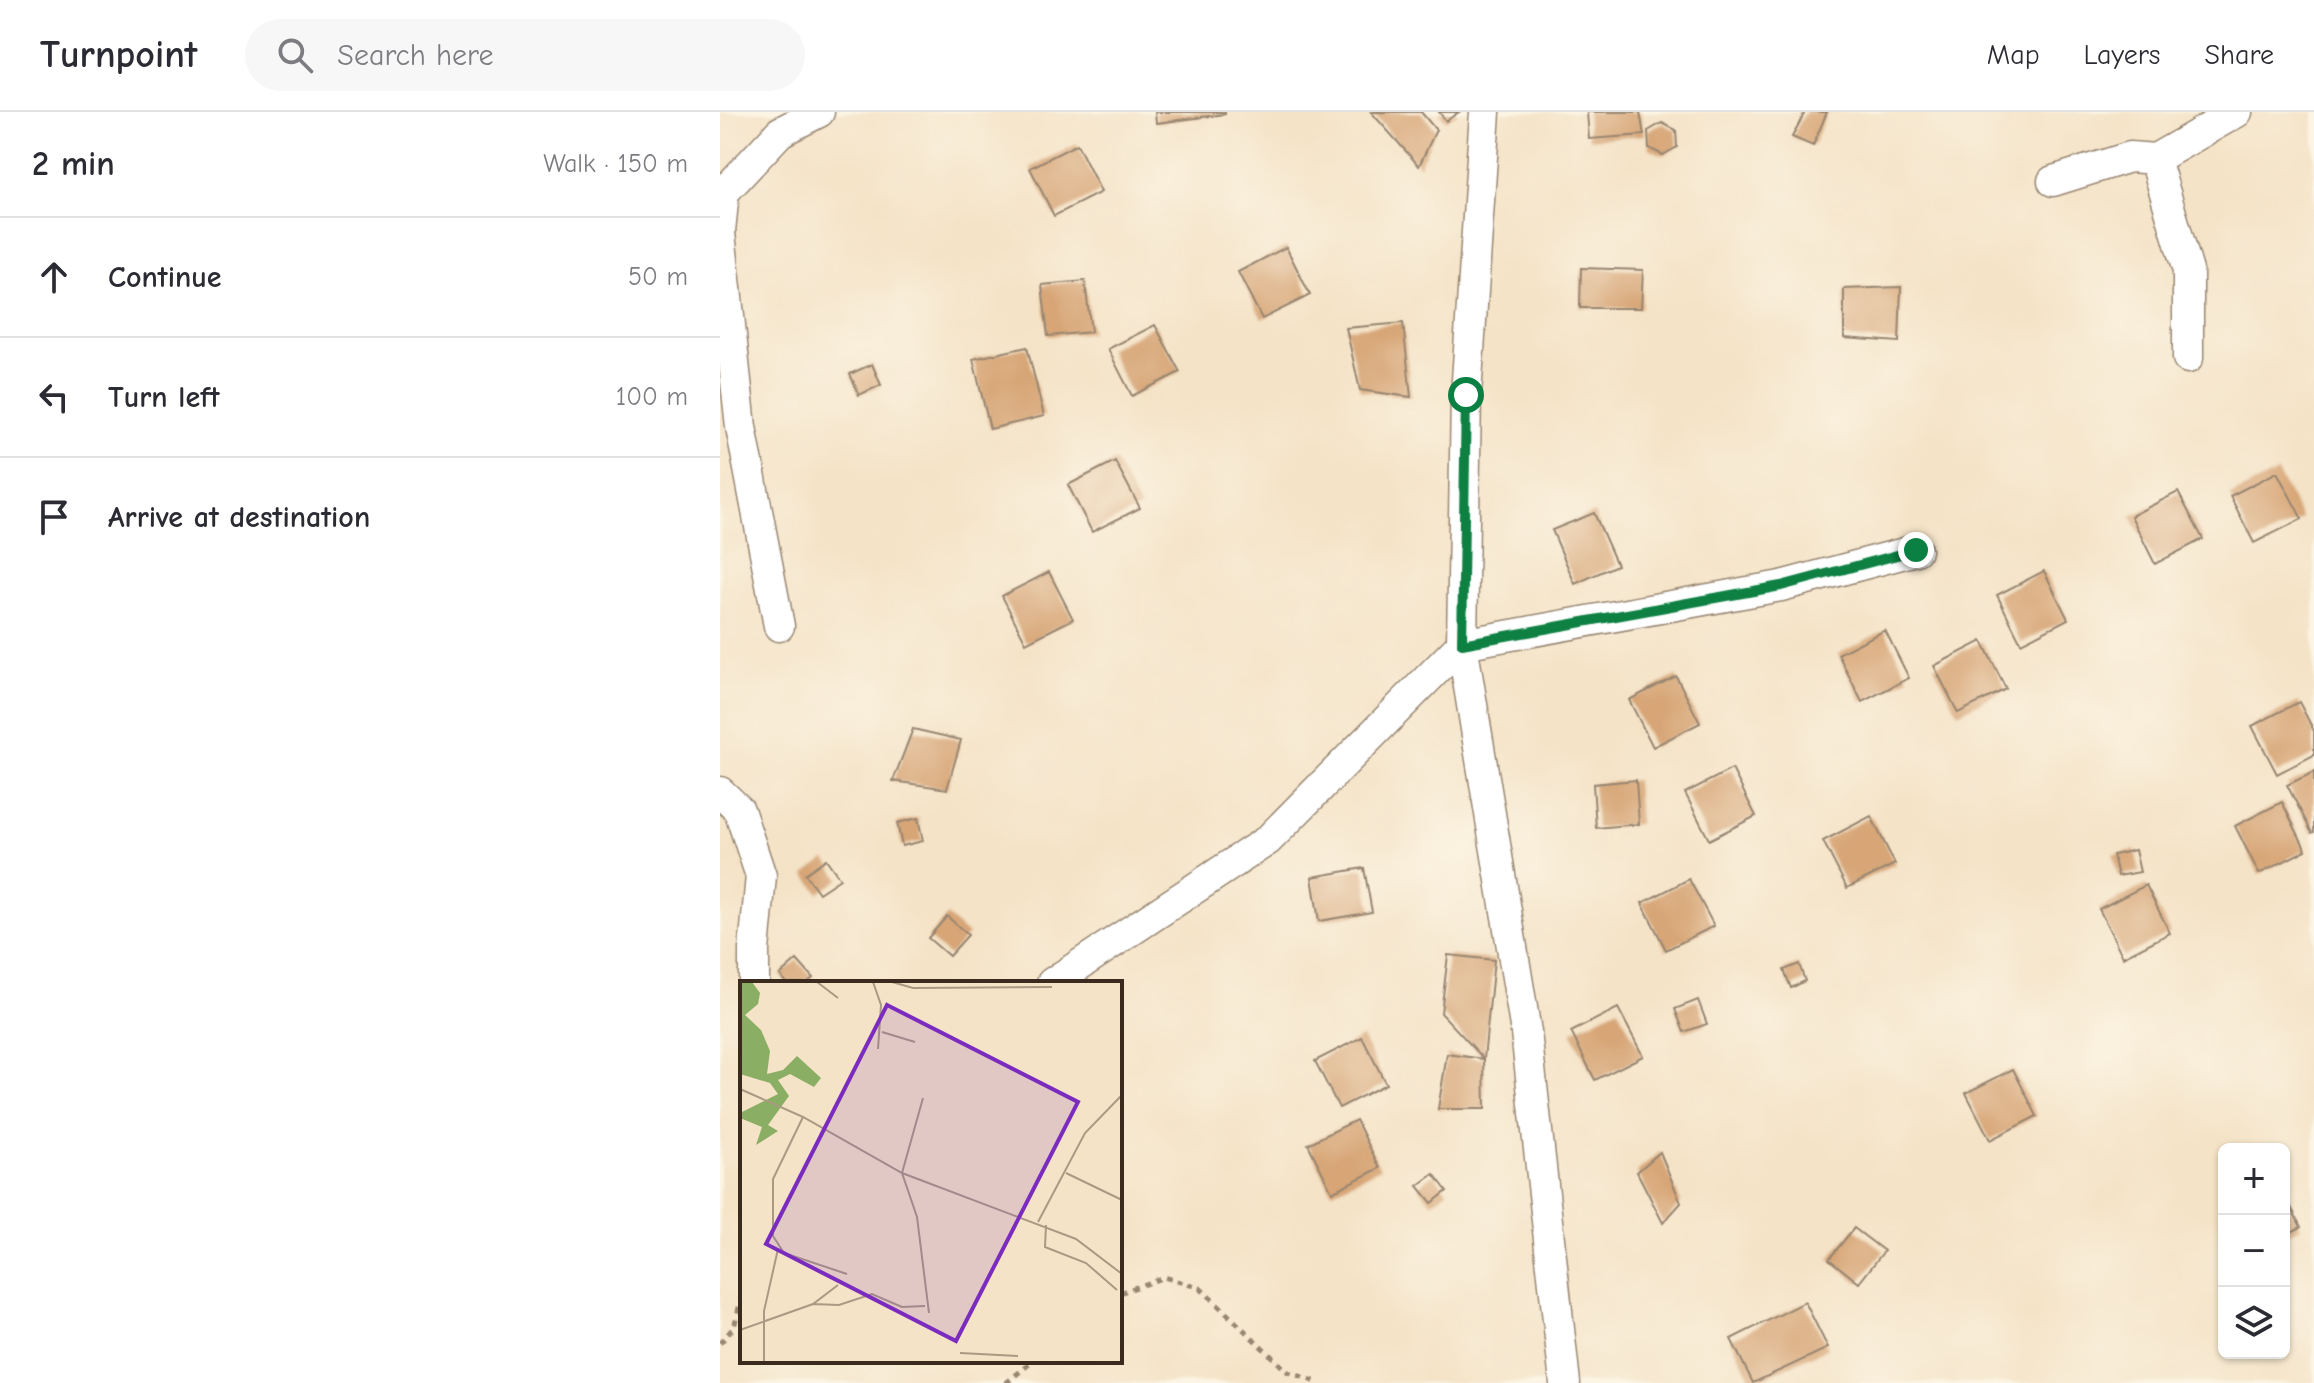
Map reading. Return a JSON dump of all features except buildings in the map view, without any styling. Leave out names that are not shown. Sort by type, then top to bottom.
[{"type":"street","points":[[779,626],[741,427],[720,232],[722,192],[780,132],[819,112]]},
{"type":"street","points":[[1485,112],[1466,395],[1462,644],[1526,1032],[1565,1383]]},
{"type":"street","points":[[2053,181],[2130,157],[2155,159],[2237,112]]},
{"type":"street","points":[[2155,159],[2188,271],[2188,358]]},
{"type":"street","points":[[1055,981],[1268,840],[1462,644],[1781,586],[1916,550]]},
{"type":"street","points":[[720,792],[739,810],[761,876],[754,981]]},
{"type":"path","points":[[1122,1292],[1164,1277],[1200,1288],[1288,1372],[1320,1383]]},
{"type":"path","points":[[720,1343],[734,1327],[740,1304]]},
{"type":"path","points":[[1006,1383],[1031,1363]]},
{"type":"route","points":[[1466,395],[1462,644],[1781,586],[1916,550]]}]
